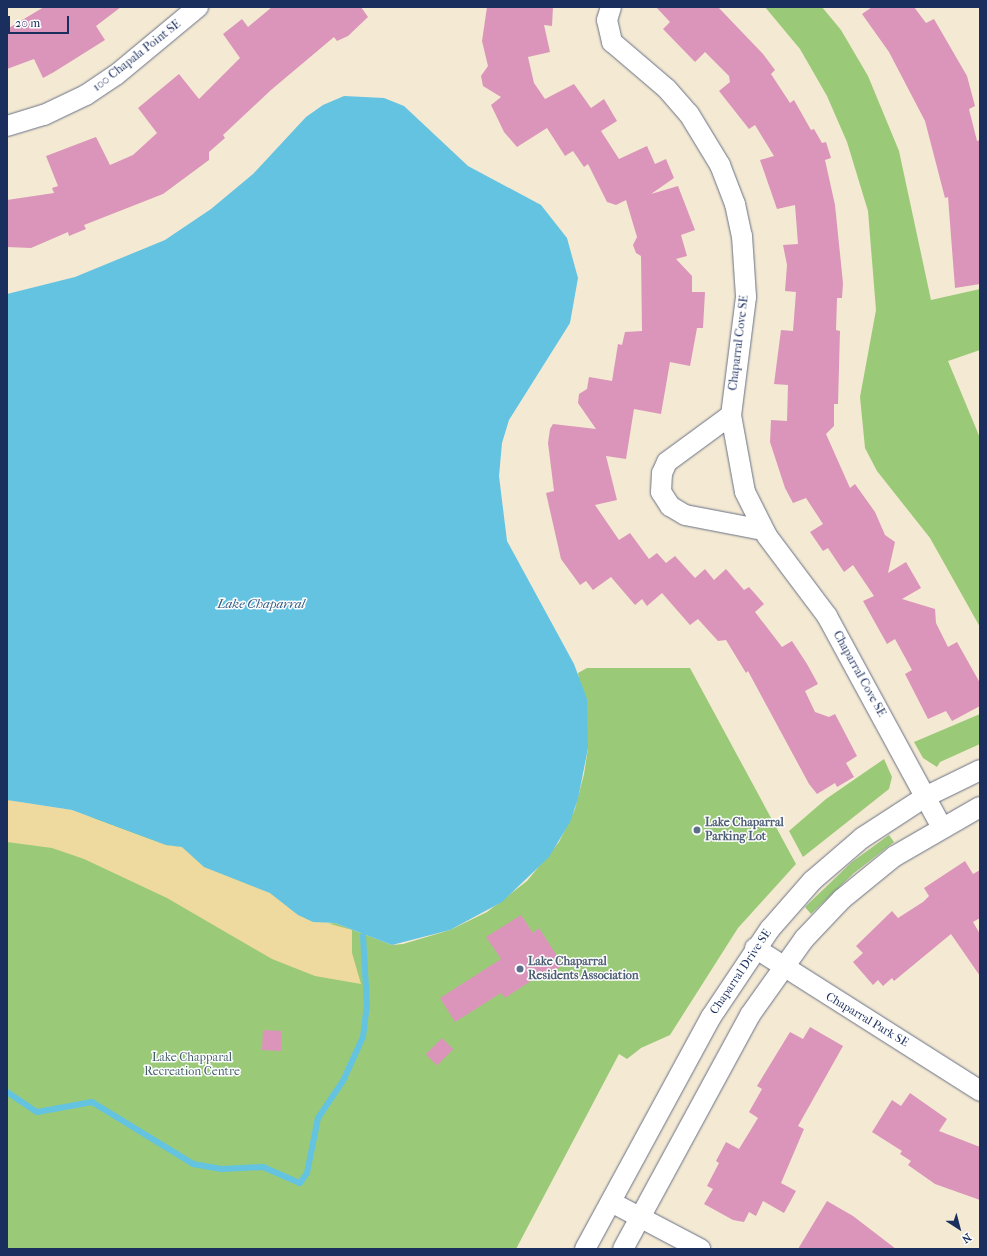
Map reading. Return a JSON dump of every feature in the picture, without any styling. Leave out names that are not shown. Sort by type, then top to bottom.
[{"type":"street","name":"100 Chapala Point SE","points":[[7,126],[44,115],[86,95],[116,75],[198,7]]},
{"type":"street","name":"Chaparral Cove SE","points":[[611,7],[607,26],[612,42],[667,89],[693,119],[720,165],[735,204],[745,258],[746,297],[731,415],[740,476],[763,530],[827,616],[941,826]]},
{"type":"street","points":[[731,415],[667,462],[662,473],[661,492],[670,506],[685,515],[763,530]]},
{"type":"street","name":"Chaparral Drive SE","points":[[585,1249],[704,1029],[755,948],[795,900],[833,862],[925,797],[980,770]]},
{"type":"street","points":[[623,1249],[744,1027],[782,967],[842,899],[895,856],[941,826],[980,807]]},
{"type":"street","name":"Chaparral Park SE","points":[[755,948],[782,967],[980,1091]]},
{"type":"street","points":[[611,1202],[700,1249]]},
{"type":"green space","points":[[765,7],[822,7],[841,30],[868,76],[899,151],[931,300],[980,289],[980,350],[948,361],[980,438],[980,627],[930,538],[877,471],[865,448],[860,397],[876,310],[868,211],[847,142],[827,96],[800,49]]},
{"type":"green space","name":"Lake Chapparal Recreation Centre","points":[[587,668],[690,668],[796,864],[738,928],[670,1035],[641,1048],[627,1059],[619,1054],[516,1249],[7,1249],[7,800],[101,819],[166,845],[182,847],[204,867],[270,893],[298,915],[323,924],[335,923],[392,945],[403,944],[450,930],[487,912],[527,881],[559,842],[575,809],[584,774],[588,748],[578,673]]},
{"type":"green space","points":[[980,714],[980,744],[940,762],[937,767],[923,758],[914,742]]},
{"type":"green space","points":[[884,759],[892,777],[889,789],[803,857],[789,831],[826,799]]},
{"type":"green space","points":[[889,835],[894,842],[854,873],[811,914],[805,907],[852,862]]},
{"type":"sand","points":[[7,800],[72,810],[166,845],[182,847],[204,867],[270,893],[298,915],[352,930],[352,953],[361,984],[315,976],[272,959],[167,898],[84,859],[52,848],[7,842]]},
{"type":"water","name":"Lake Chaparral","points":[[344,96],[384,98],[404,106],[468,166],[541,205],[567,238],[578,278],[570,323],[509,420],[502,443],[499,476],[507,541],[574,664],[587,699],[588,748],[578,799],[570,822],[549,857],[502,902],[450,930],[392,945],[335,923],[313,922],[298,915],[270,893],[204,867],[182,847],[166,845],[72,810],[7,800],[7,294],[75,277],[165,240],[211,209],[253,174],[306,117],[323,105]]},
{"type":"building","points":[[44,7],[121,7],[96,26],[105,40],[43,78],[34,59],[7,69],[7,29]]},
{"type":"building","points":[[272,7],[361,7],[368,17],[348,36],[337,41],[334,37],[271,90],[223,135],[225,138],[209,152],[209,160],[163,194],[84,225],[86,229],[69,236],[68,232],[31,248],[7,247],[7,200],[54,193],[52,188],[58,186],[46,156],[96,137],[110,165],[133,155],[157,133],[138,108],[179,74],[199,99],[240,58],[223,34],[242,19],[248,27]]},
{"type":"building","points":[[487,7],[553,7],[552,26],[544,25],[550,52],[528,57],[534,83],[545,99],[574,84],[591,108],[604,99],[617,121],[601,131],[619,159],[647,146],[655,164],[666,159],[674,178],[651,194],[678,186],[695,230],[681,235],[687,256],[676,259],[692,276],[692,292],[705,292],[703,328],[697,328],[690,366],[670,362],[661,414],[634,409],[626,459],[606,456],[617,500],[595,505],[619,540],[630,533],[649,559],[657,553],[666,563],[675,556],[695,578],[705,569],[714,580],[726,569],[744,590],[749,587],[764,604],[755,612],[782,647],[792,641],[818,684],[805,691],[815,712],[829,717],[835,714],[857,756],[846,763],[854,777],[837,787],[835,783],[817,794],[809,784],[748,671],[746,673],[726,640],[718,641],[698,619],[690,625],[662,593],[647,606],[642,599],[635,605],[611,577],[593,590],[586,581],[580,585],[561,559],[546,493],[554,491],[548,443],[550,429],[553,424],[596,429],[578,403],[579,394],[587,389],[589,377],[612,381],[618,344],[622,345],[625,332],[642,331],[641,256],[636,253],[633,245],[637,237],[626,200],[616,205],[607,202],[588,164],[584,167],[573,151],[565,156],[547,128],[517,147],[504,132],[491,105],[501,97],[483,86],[481,76],[488,66],[482,41]]},
{"type":"building","points":[[656,7],[718,7],[763,54],[775,70],[771,74],[790,103],[794,100],[811,130],[814,129],[822,143],[826,142],[831,158],[825,160],[835,205],[843,283],[842,298],[837,298],[836,330],[840,331],[838,404],[834,404],[834,426],[826,434],[850,488],[855,484],[875,512],[885,535],[895,542],[888,573],[906,562],[921,588],[902,599],[935,609],[936,623],[948,647],[957,642],[980,683],[980,706],[952,721],[946,711],[928,719],[905,674],[912,670],[895,639],[887,644],[863,601],[874,596],[853,565],[844,572],[828,548],[823,551],[810,532],[823,524],[806,498],[793,503],[785,488],[770,442],[771,420],[787,421],[788,385],[774,384],[781,330],[793,331],[796,292],[785,291],[787,265],[783,245],[798,244],[795,205],[777,209],[760,160],[774,156],[755,125],[749,129],[719,91],[730,82],[729,76],[705,52],[695,62],[663,29],[670,22]]},
{"type":"building","points":[[872,7],[914,7],[926,23],[934,19],[967,76],[975,106],[969,109],[977,141],[980,140],[980,284],[955,288],[948,197],[945,198],[925,121],[889,52],[862,14]]},
{"type":"building","points":[[965,861],[973,874],[980,870],[980,918],[973,922],[980,934],[980,976],[951,934],[894,981],[892,978],[883,986],[878,980],[873,985],[853,962],[863,953],[856,946],[892,911],[898,918],[923,902],[929,896],[924,888]]},
{"type":"building","name":"Lake Chaparral Residents Association","points":[[521,915],[533,933],[539,928],[563,965],[552,973],[546,971],[505,998],[501,993],[455,1022],[440,998],[501,959],[486,937]]},
{"type":"building","points":[[810,1027],[843,1046],[798,1126],[804,1129],[781,1183],[796,1191],[784,1213],[763,1201],[756,1216],[749,1212],[744,1222],[733,1220],[704,1204],[713,1189],[707,1186],[719,1163],[716,1161],[726,1142],[739,1149],[758,1118],[749,1112],[762,1089],[757,1086],[790,1032],[803,1039]]},
{"type":"building","points":[[263,1030],[282,1031],[281,1051],[262,1050]]},
{"type":"building","points":[[442,1038],[453,1049],[437,1066],[426,1054]]},
{"type":"building","points":[[910,1093],[947,1119],[939,1131],[980,1147],[980,1200],[935,1184],[908,1165],[911,1161],[900,1154],[902,1151],[872,1132],[892,1100],[901,1106]]},
{"type":"building","points":[[827,1201],[853,1216],[896,1249],[798,1249]]},
{"type":"waterway","points":[[7,1092],[37,1112],[92,1102],[193,1164],[222,1169],[263,1167],[300,1183],[307,1173],[318,1118],[343,1081],[363,1037],[367,1005],[363,936]]},
{"type":"place","name":"Lake Chaparral Parking Lot","points":[[697,830]]},
{"type":"place","name":"Lake Chaparral Residents Association","points":[[520,969]]}]
